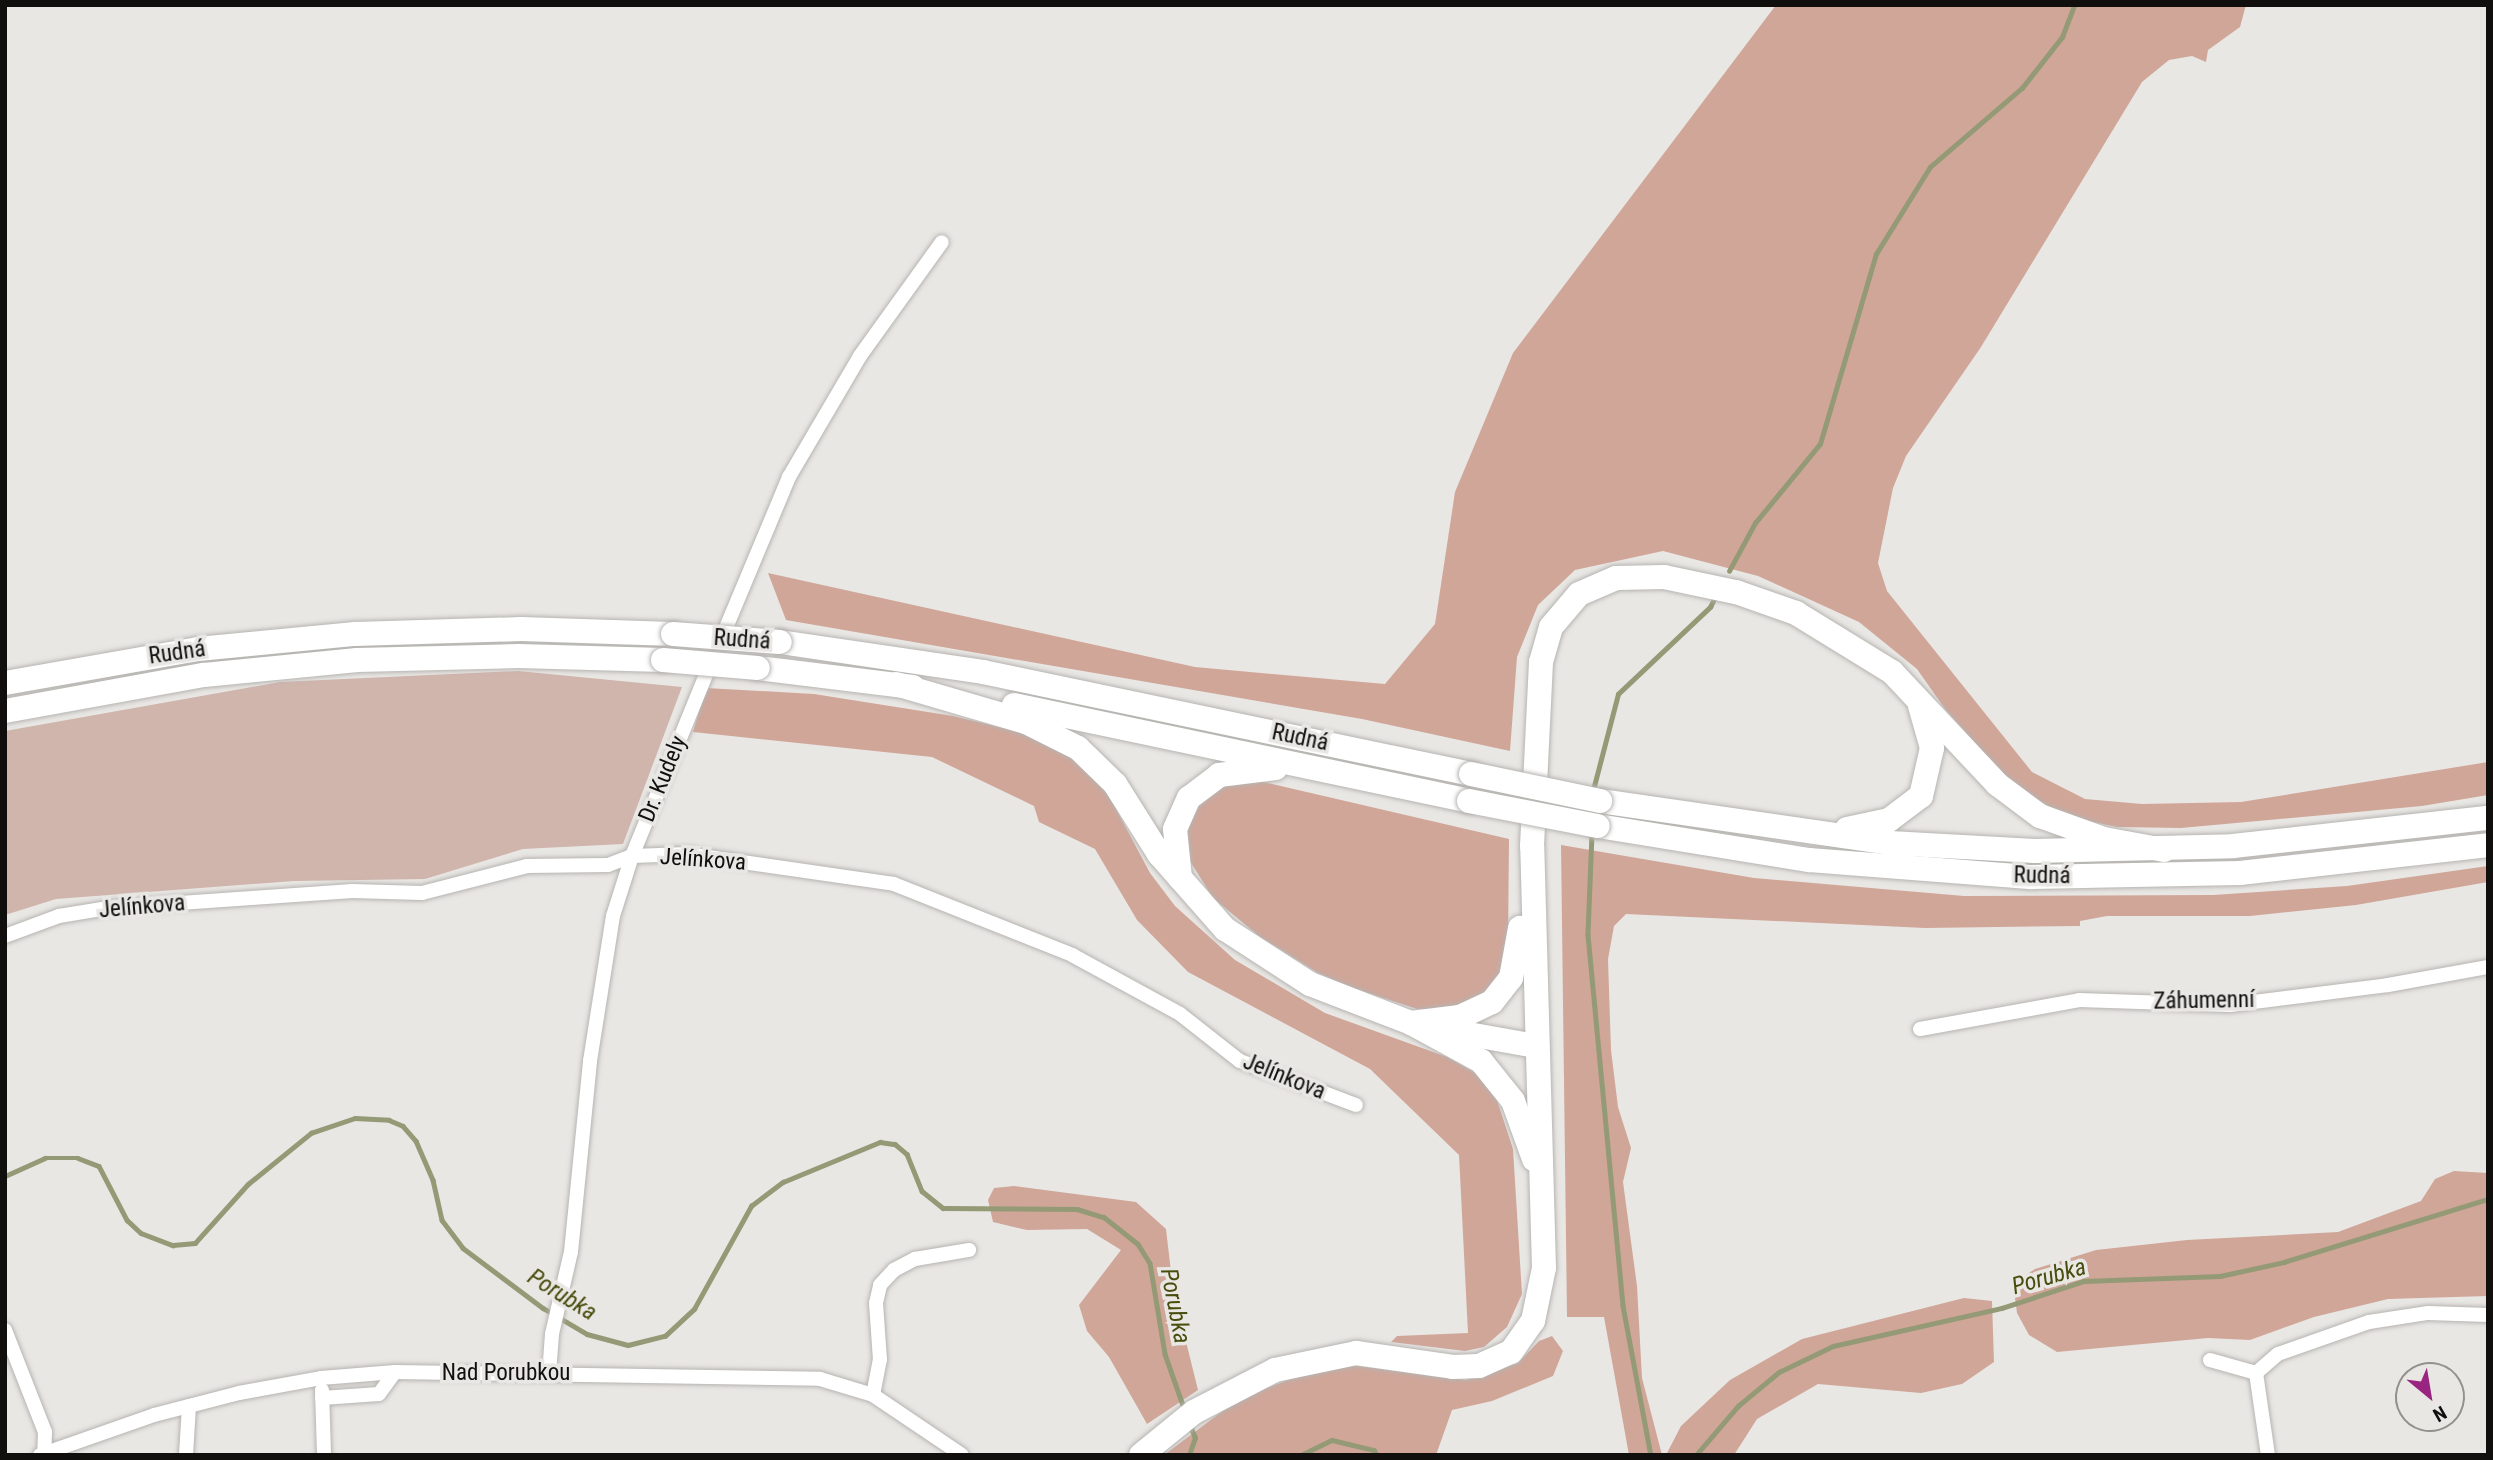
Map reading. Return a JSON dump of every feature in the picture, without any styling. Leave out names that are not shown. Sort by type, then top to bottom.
[{"type":"highway","points":[[1141,1455],[1159,1436],[1210,1402],[1275,1370],[1333,1355],[1374,1353],[1466,1368],[1511,1352],[1533,1321],[1542,1287],[1532,846],[1543,649],[1563,608],[1579,594],[1605,582],[1643,575],[1687,579],[1768,602],[1874,658],[1997,784],[2040,816],[2104,839],[2164,850]]},
{"type":"highway","name":"Rudná","points":[[5,683],[198,649],[355,634],[532,629],[674,634],[780,642],[1009,677],[1600,801],[1812,832],[1969,848],[2164,850],[2316,840],[2488,818]]},
{"type":"highway","name":"Rudná","points":[[5,710],[204,675],[357,660],[506,656],[663,660],[897,684],[1116,724],[1598,827],[1809,860],[2032,877],[2253,872],[2488,845]]},
{"type":"highway","points":[[897,684],[1026,722],[1073,744],[1118,789],[1180,879],[1218,923],[1275,964],[1332,995],[1410,1023],[1466,1050],[1493,1072],[1515,1105],[1540,1172]]},
{"type":"highway","points":[[1812,832],[1889,820],[1922,796],[1932,748],[1918,701]]},
{"type":"highway","points":[[1180,879],[1175,830],[1183,806],[1198,789],[1229,772],[1308,767]]},
{"type":"highway","points":[[1410,1023],[1473,1013],[1492,1002],[1508,984],[1517,958],[1532,846]]},
{"type":"highway","points":[[1410,1023],[1536,1046]]},
{"type":"street","name":"Dr. Kudely","points":[[549,1374],[552,1334],[561,1305],[571,1252],[602,982],[613,916],[632,856],[789,477],[860,356],[942,242]]},
{"type":"street","name":"Jelínkova","points":[[5,936],[59,916],[108,908],[352,891],[422,893],[527,866],[608,865],[632,856],[687,854],[894,884],[1072,955],[1180,1014],[1240,1061],[1356,1105]]},
{"type":"street","name":"Záhumenní","points":[[1920,1029],[2078,1000],[2230,1005],[2388,985],[2488,967]]},
{"type":"street","points":[[873,1395],[880,1360],[876,1303],[880,1285],[894,1270],[915,1259],[970,1250]]},
{"type":"street","points":[[2256,1373],[2278,1354],[2369,1322],[2428,1313],[2488,1315]]},
{"type":"street","points":[[5,1330],[45,1432],[43,1454]]},
{"type":"street","points":[[2210,1360],[2256,1373]]},
{"type":"street","points":[[322,1398],[379,1394],[395,1372]]},
{"type":"street","name":"Nad Porubkou","points":[[43,1454],[189,1406],[321,1378],[395,1372],[777,1375],[820,1379],[873,1395],[962,1455]]},
{"type":"street","points":[[2256,1373],[2267,1455]]},
{"type":"street","points":[[321,1378],[324,1455]]},
{"type":"street","points":[[186,1455],[189,1406]]},
{"type":"shaded area","points":[[1776,5],[2246,5],[2240,27],[2208,50],[2206,62],[2192,56],[2169,60],[2142,82],[1981,347],[1906,456],[1893,488],[1878,563],[1887,591],[2032,772],[2085,799],[2142,804],[2241,802],[2488,762],[2488,795],[2422,806],[2181,828],[2117,827],[2069,817],[2014,787],[1945,709],[1917,669],[1859,622],[1758,576],[1663,551],[1575,570],[1538,605],[1517,657],[1510,751],[1362,719],[786,620],[768,573],[1195,667],[1385,684],[1435,624],[1455,492],[1513,353]]},
{"type":"shaded area","points":[[518,671],[682,687],[623,844],[523,849],[425,879],[294,881],[56,899],[5,915],[5,731],[280,682]]},
{"type":"shaded area","points":[[706,688],[814,694],[953,716],[1020,732],[1077,760],[1107,792],[1150,873],[1175,906],[1235,960],[1325,1013],[1447,1057],[1477,1074],[1496,1097],[1513,1149],[1522,1294],[1507,1327],[1484,1347],[1465,1351],[1391,1342],[1397,1336],[1468,1333],[1459,1155],[1370,1069],[1188,972],[1137,920],[1095,849],[1039,822],[1034,806],[932,757],[693,732]]},
{"type":"shaded area","points":[[1251,779],[1509,839],[1508,942],[1500,975],[1480,999],[1444,1010],[1417,1009],[1353,988],[1318,973],[1259,936],[1213,898],[1185,853],[1185,825],[1191,809],[1219,788]]},
{"type":"shaded area","points":[[1561,845],[1754,878],[1964,896],[2213,895],[2347,886],[2488,866],[2488,882],[2356,905],[2250,916],[2107,916],[2080,921],[2080,926],[1925,928],[1626,914],[1614,926],[1608,959],[1611,1050],[1618,1107],[1631,1148],[1623,1182],[1637,1286],[1642,1378],[1662,1455],[1629,1455],[1604,1317],[1567,1317]]},
{"type":"shaded area","points":[[2454,1171],[2488,1173],[2488,1296],[2388,1299],[2314,1317],[2250,1340],[2208,1338],[2057,1352],[2029,1335],[2017,1313],[2013,1283],[2035,1269],[2096,1250],[2187,1240],[2338,1232],[2421,1201],[2435,1179]]},
{"type":"shaded area","points":[[1014,1186],[1136,1202],[1166,1229],[1173,1289],[1198,1390],[1147,1424],[1109,1357],[1087,1331],[1079,1305],[1121,1250],[1087,1229],[1027,1230],[993,1222],[988,1200],[994,1188]]},
{"type":"shaded area","points":[[1964,1298],[1992,1301],[1994,1362],[1962,1384],[1921,1393],[1818,1384],[1757,1419],[1734,1455],[1666,1455],[1681,1426],[1730,1380],[1802,1339]]},
{"type":"shaded area","points":[[1552,1336],[1563,1351],[1553,1376],[1492,1401],[1452,1410],[1436,1455],[1164,1455],[1240,1398],[1302,1375],[1349,1365],[1466,1380],[1518,1363],[1539,1341]]},
{"type":"waterway","points":[[1729,571],[1755,523],[1820,444],[1876,254],[1930,167],[2022,88],[2062,37],[2074,5]]},
{"type":"waterway","points":[[1593,790],[1618,694],[1710,607],[1716,595]]},
{"type":"waterway","points":[[1592,834],[1588,935],[1623,1306],[1651,1455]]},
{"type":"waterway","name":"Porubka","points":[[5,1176],[45,1158],[78,1158],[99,1166],[127,1220],[141,1233],[173,1245],[195,1243],[248,1184],[311,1133],[355,1118],[389,1120],[403,1126],[416,1141],[433,1180],[442,1220],[463,1248],[543,1308],[587,1334],[628,1345],[665,1336],[694,1309],[751,1206],[783,1182],[880,1142],[895,1144],[907,1154],[922,1191],[943,1208],[1077,1209],[1104,1217],[1138,1244],[1150,1263],[1165,1354],[1184,1408]]},
{"type":"waterway","name":"Porubka","points":[[1696,1455],[1738,1406],[1779,1372],[1833,1346],[2002,1308],[2084,1281],[2220,1276],[2284,1262],[2488,1199]]},
{"type":"waterway","name":"Porubka","points":[[1189,1455],[1195,1438],[1190,1426]]},
{"type":"waterway","name":"Porubka","points":[[1301,1455],[1332,1440],[1374,1450],[1377,1455]]}]
